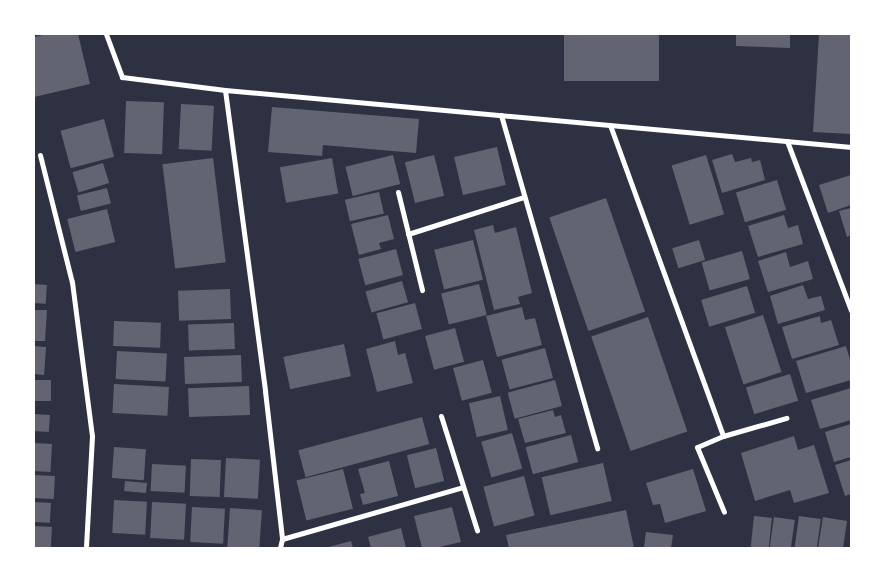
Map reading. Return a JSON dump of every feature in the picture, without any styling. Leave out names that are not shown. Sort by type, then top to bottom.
[{"type":"street","points":[[106,34],[122,77],[225,90],[851,147]]},
{"type":"street","points":[[225,90],[265,391],[282,539],[280,548]]},
{"type":"street","points":[[501,115],[597,448]]},
{"type":"street","points":[[610,125],[723,436]]},
{"type":"street","points":[[787,141],[851,310]]},
{"type":"street","points":[[40,155],[72,282],[92,436],[86,548]]},
{"type":"street","points":[[398,192],[422,290]]},
{"type":"street","points":[[408,234],[524,197]]},
{"type":"street","points":[[441,416],[477,530]]},
{"type":"street","points":[[724,512],[696,447],[723,436],[786,418]]},
{"type":"street","points":[[282,539],[464,487]]},
{"type":"building","points":[[47,34],[78,34],[90,84],[34,97],[34,37]]},
{"type":"building","points":[[564,34],[659,34],[659,81],[564,81]]},
{"type":"building","points":[[736,34],[790,34],[790,48],[736,46]]},
{"type":"building","points":[[819,34],[851,34],[851,134],[813,132]]},
{"type":"building","points":[[126,101],[164,102],[162,154],[124,153]]},
{"type":"building","points":[[181,104],[214,106],[212,151],[179,149]]},
{"type":"building","points":[[272,107],[419,119],[416,153],[323,145],[322,156],[268,152]]},
{"type":"building","points":[[104,119],[114,157],[71,168],[61,131]]},
{"type":"building","points":[[497,147],[506,185],[463,195],[454,157]]},
{"type":"building","points":[[732,154],[735,162],[751,158],[752,162],[760,160],[765,180],[722,193],[712,160]]},
{"type":"building","points":[[393,155],[400,184],[353,196],[345,167]]},
{"type":"building","points":[[434,155],[444,196],[415,203],[405,162]]},
{"type":"building","points":[[706,155],[724,214],[690,225],[672,166]]},
{"type":"building","points":[[213,158],[226,262],[175,268],[162,164]]},
{"type":"building","points":[[332,158],[338,193],[286,203],[280,167]]},
{"type":"building","points":[[103,163],[109,183],[79,192],[72,172]]},
{"type":"building","points":[[851,175],[851,205],[828,213],[819,185]]},
{"type":"building","points":[[777,180],[786,210],[745,222],[736,193]]},
{"type":"building","points":[[107,188],[111,204],[81,211],[77,195]]},
{"type":"building","points":[[379,192],[384,213],[350,221],[345,200]]},
{"type":"building","points":[[606,198],[645,311],[588,331],[549,218]]},
{"type":"building","points":[[851,208],[851,235],[847,237],[839,211]]},
{"type":"building","points":[[107,209],[115,242],[75,252],[67,219]]},
{"type":"building","points":[[388,215],[394,239],[379,243],[381,249],[359,255],[351,224]]},
{"type":"building","points":[[784,215],[788,228],[798,225],[803,244],[758,257],[748,226]]},
{"type":"building","points":[[493,225],[495,233],[516,227],[532,293],[518,297],[520,304],[494,310],[474,230]]},
{"type":"building","points":[[473,240],[483,280],[444,289],[434,250]]},
{"type":"building","points":[[699,240],[705,260],[678,268],[672,248]]},
{"type":"building","points":[[396,249],[403,275],[365,285],[358,259]]},
{"type":"building","points":[[742,251],[750,279],[710,290],[702,263]]},
{"type":"building","points":[[786,252],[790,267],[808,261],[813,279],[768,292],[758,261]]},
{"type":"building","points":[[402,281],[408,302],[372,313],[365,291]]},
{"type":"building","points":[[34,284],[47,285],[46,304],[34,303]]},
{"type":"building","points":[[479,284],[487,315],[449,324],[441,293]]},
{"type":"building","points":[[803,285],[808,299],[821,296],[825,310],[778,324],[770,296]]},
{"type":"building","points":[[747,286],[755,313],[709,327],[701,300]]},
{"type":"building","points":[[230,289],[231,319],[179,321],[178,291]]},
{"type":"building","points":[[415,303],[422,329],[383,339],[376,313]]},
{"type":"building","points":[[522,307],[525,320],[535,318],[542,345],[497,357],[486,316]]},
{"type":"building","points":[[34,310],[47,310],[45,341],[34,341]]},
{"type":"building","points":[[763,315],[782,372],[743,384],[725,327]]},
{"type":"building","points":[[820,316],[821,323],[831,320],[839,345],[792,359],[782,327]]},
{"type":"building","points":[[648,317],[687,431],[631,451],[591,337]]},
{"type":"building","points":[[114,321],[161,323],[160,348],[113,346]]},
{"type":"building","points":[[234,323],[235,349],[189,351],[188,325]]},
{"type":"building","points":[[455,328],[464,362],[434,370],[425,336]]},
{"type":"building","points":[[395,341],[398,355],[405,353],[413,383],[377,392],[366,349]]},
{"type":"building","points":[[344,344],[351,376],[290,389],[283,357]]},
{"type":"building","points":[[34,346],[46,347],[44,375],[34,374]]},
{"type":"building","points":[[846,346],[851,363],[851,380],[806,393],[796,361]]},
{"type":"building","points":[[545,348],[553,378],[510,390],[502,360]]},
{"type":"building","points":[[117,351],[167,354],[165,382],[116,379]]},
{"type":"building","points":[[241,355],[242,382],[185,384],[184,357]]},
{"type":"building","points":[[483,360],[492,393],[462,401],[453,368]]},
{"type":"building","points":[[790,374],[798,401],[754,414],[746,387]]},
{"type":"building","points":[[34,380],[51,380],[51,401],[34,401]]},
{"type":"building","points":[[555,380],[562,406],[515,419],[508,393]]},
{"type":"building","points":[[114,384],[169,387],[167,416],[112,413]]},
{"type":"building","points":[[249,386],[250,415],[189,417],[188,388]]},
{"type":"building","points":[[851,388],[851,420],[820,429],[811,400]]},
{"type":"building","points":[[500,396],[508,430],[477,437],[469,403]]},
{"type":"building","points":[[553,410],[555,417],[561,415],[566,433],[525,443],[518,419]]},
{"type":"building","points":[[34,414],[50,415],[49,432],[34,431]]},
{"type":"building","points":[[422,417],[429,444],[306,477],[298,450]]},
{"type":"building","points":[[851,424],[851,457],[834,462],[825,432]]},
{"type":"building","points":[[512,433],[522,469],[491,477],[481,442]]},
{"type":"building","points":[[571,435],[578,462],[533,474],[526,447]]},
{"type":"building","points":[[794,436],[798,450],[814,445],[829,493],[794,503],[790,490],[755,501],[741,453]]},
{"type":"building","points":[[34,443],[52,444],[51,472],[34,471]]},
{"type":"building","points":[[114,447],[146,449],[144,480],[112,478]]},
{"type":"building","points":[[436,448],[444,481],[415,488],[407,455]]},
{"type":"building","points":[[226,458],[260,460],[258,499],[224,497]]},
{"type":"building","points":[[191,459],[221,460],[220,497],[190,496]]},
{"type":"building","points":[[851,460],[851,494],[845,496],[835,465]]},
{"type":"building","points":[[389,461],[398,496],[363,505],[360,494],[365,493],[358,469]]},
{"type":"building","points":[[603,463],[612,501],[550,515],[542,477]]},
{"type":"building","points":[[152,464],[186,466],[185,493],[151,491]]},
{"type":"building","points":[[343,469],[353,509],[306,520],[296,481]]},
{"type":"building","points":[[693,469],[706,511],[665,523],[660,504],[653,505],[646,483]]},
{"type":"building","points":[[34,475],[55,476],[54,499],[34,498]]},
{"type":"building","points":[[524,476],[535,516],[494,526],[483,487]]},
{"type":"building","points":[[125,481],[147,483],[146,493],[124,491]]},
{"type":"building","points":[[114,500],[147,502],[145,535],[112,533]]},
{"type":"building","points":[[34,502],[51,503],[50,523],[34,522]]},
{"type":"building","points":[[152,502],[186,504],[184,540],[150,538]]},
{"type":"building","points":[[192,507],[225,509],[223,544],[190,542]]},
{"type":"building","points":[[452,507],[461,542],[435,548],[422,548],[414,516]]},
{"type":"building","points":[[230,508],[262,510],[259,548],[227,548]]},
{"type":"building","points":[[626,510],[634,548],[509,548],[506,535]]},
{"type":"building","points":[[754,516],[772,518],[769,548],[751,548]]},
{"type":"building","points":[[799,516],[821,519],[817,548],[795,548]]},
{"type":"building","points":[[774,517],[795,520],[791,548],[770,548]]},
{"type":"building","points":[[823,517],[847,521],[843,548],[818,548]]},
{"type":"building","points":[[34,526],[52,527],[51,548],[34,547]]},
{"type":"building","points":[[401,528],[406,548],[371,548],[368,537]]},
{"type":"building","points":[[646,532],[673,535],[671,548],[644,548]]},
{"type":"building","points":[[351,541],[353,548],[325,548]]}]
